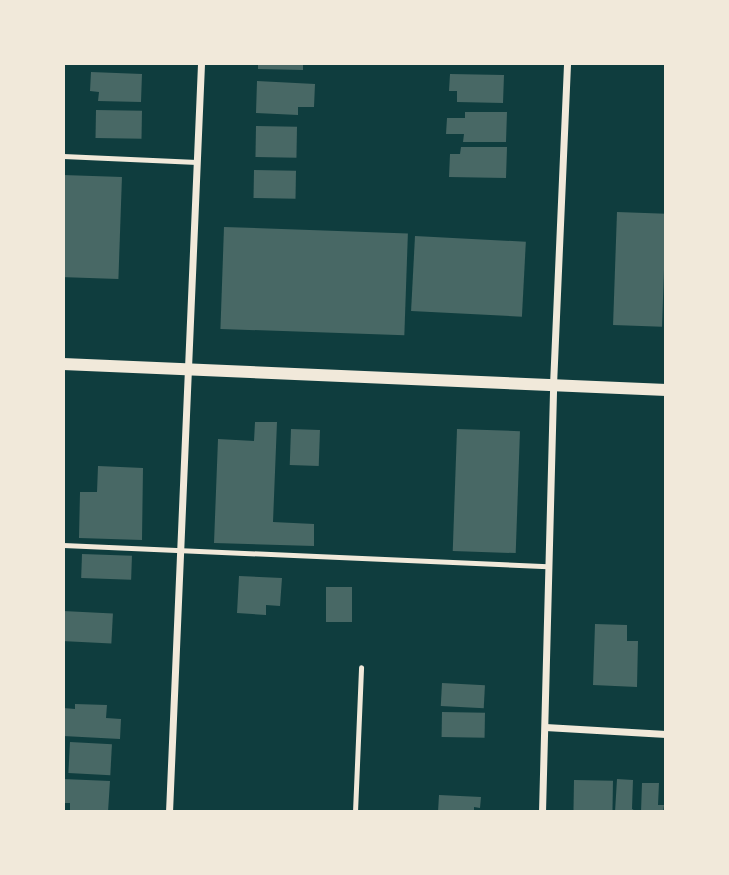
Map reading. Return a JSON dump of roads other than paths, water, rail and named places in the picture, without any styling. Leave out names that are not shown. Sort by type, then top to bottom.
[{"type":"street","points":[[169,812],[191,369],[201,63]]},
{"type":"street","points":[[542,812],[552,385],[567,63]]},
{"type":"street","points":[[63,363],[666,390]]},
{"type":"street","points":[[545,727],[666,734]]},
{"type":"lane","points":[[63,156],[197,162]]},
{"type":"lane","points":[[63,545],[548,566]]},
{"type":"lane","points":[[355,812],[361,667]]}]
